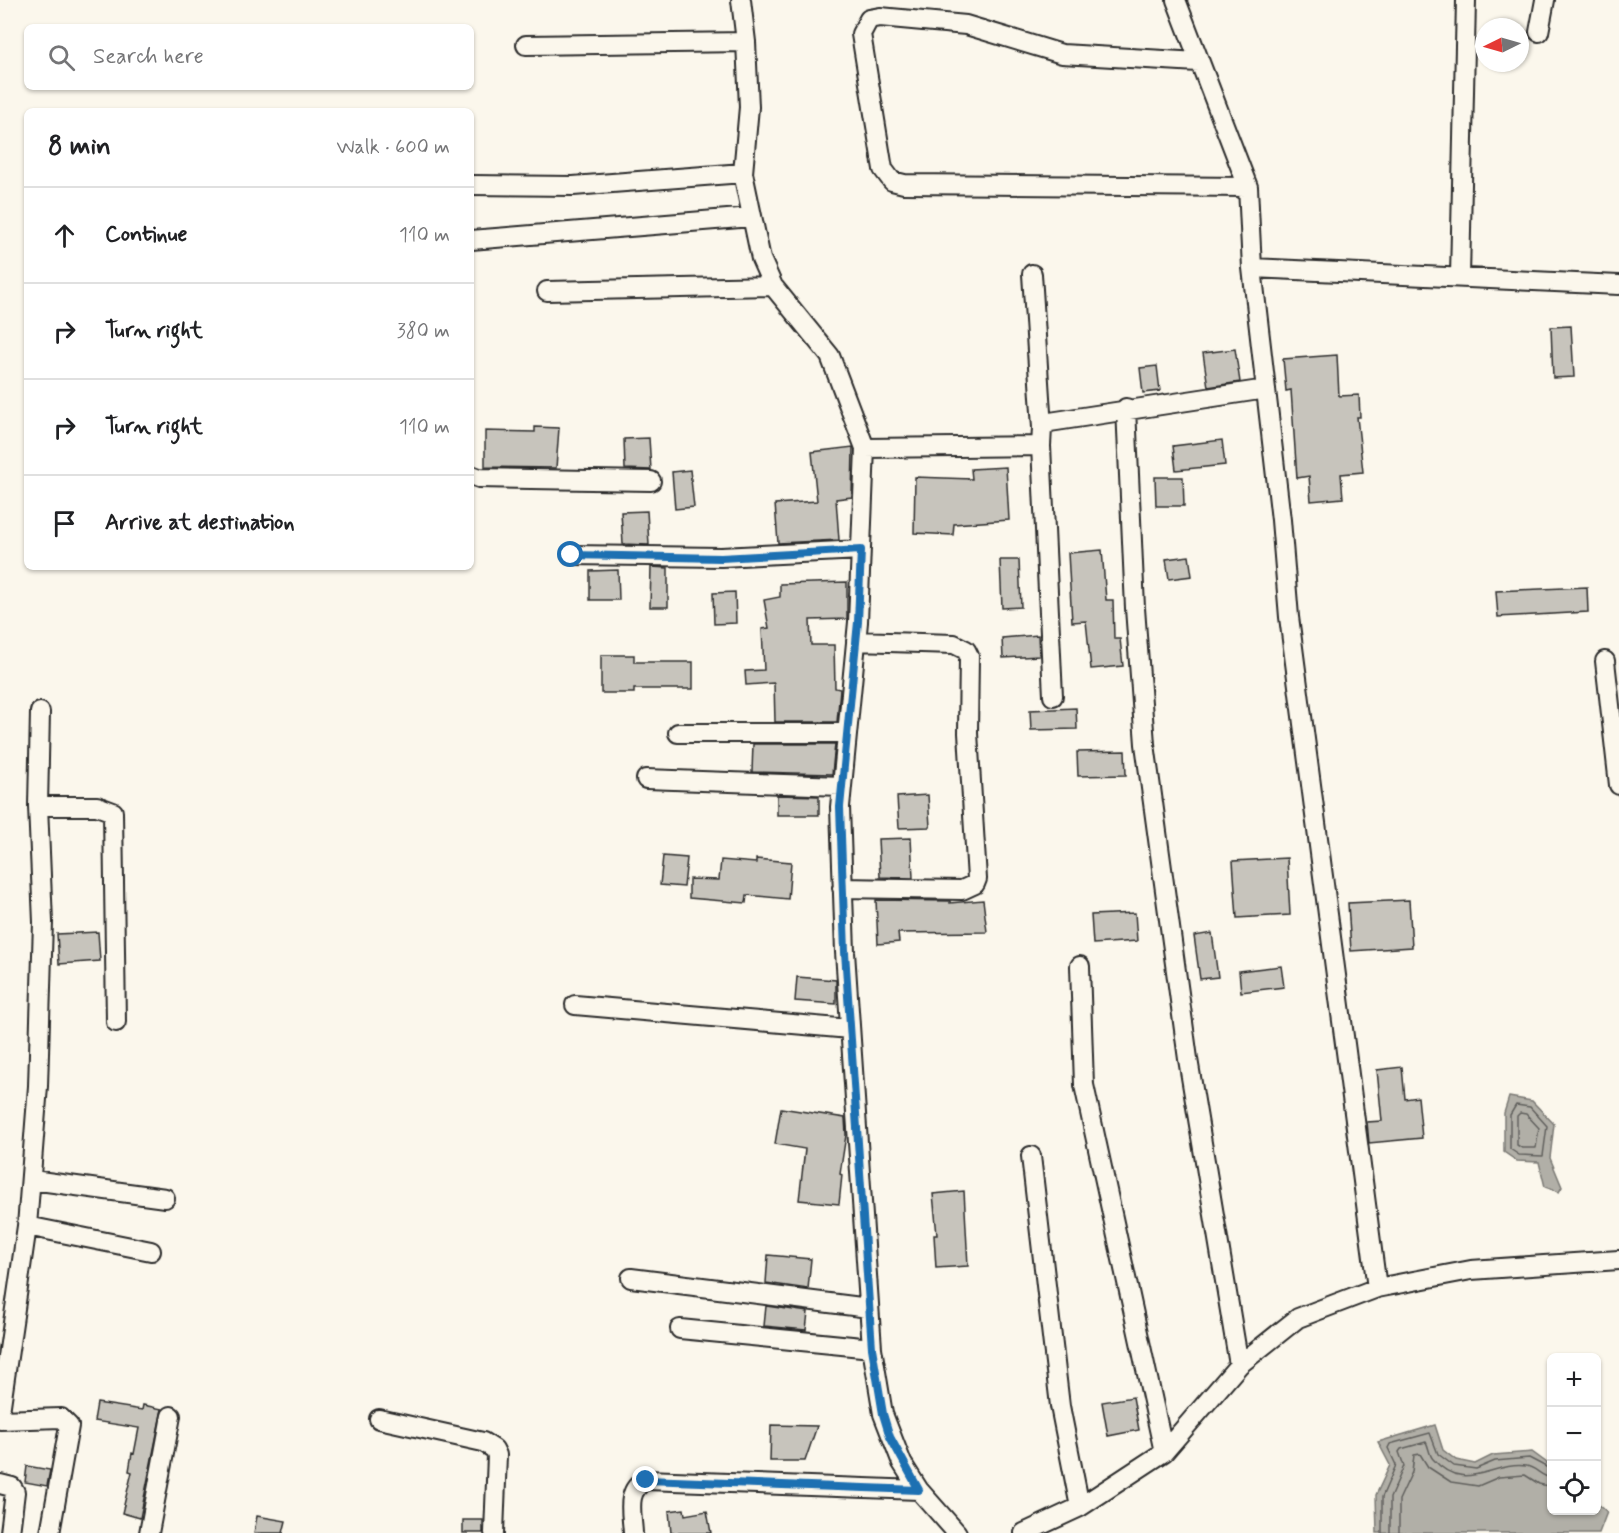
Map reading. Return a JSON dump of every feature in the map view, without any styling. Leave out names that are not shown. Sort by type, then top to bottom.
[{"type":"street","points":[[741,0],[746,42],[749,107],[743,173],[761,259],[773,286],[830,356],[865,448],[856,640],[842,786],[842,888],[872,1348],[883,1414],[890,1437],[919,1490],[953,1532]]},
{"type":"street","points":[[1176,0],[1248,187],[1252,268],[1295,662],[1377,1288]]},
{"type":"street","points":[[1460,277],[1466,0]]},
{"type":"street","points":[[1539,32],[1545,0]]},
{"type":"street","points":[[1198,62],[1062,54],[966,25],[880,17],[869,19],[861,34],[884,169],[892,181],[904,184],[1248,187]]},
{"type":"street","points":[[526,45],[746,42]]},
{"type":"street","points":[[474,185],[573,186],[743,173]]},
{"type":"street","points":[[474,240],[752,217]]},
{"type":"street","points":[[1252,268],[1619,285]]},
{"type":"street","points":[[1032,274],[1053,696]]},
{"type":"street","points":[[547,291],[773,286]]},
{"type":"street","points":[[1041,437],[1050,422],[1126,408],[1266,389]]},
{"type":"street","points":[[1126,408],[1135,608],[1145,744],[1186,1048],[1239,1365]]},
{"type":"street","points":[[865,448],[1041,437]]},
{"type":"street","points":[[474,476],[651,481]]},
{"type":"street","points":[[571,555],[721,558],[861,550]]},
{"type":"street","points":[[842,888],[962,890],[975,884],[977,879],[968,733],[969,656],[966,650],[954,644],[856,640]]},
{"type":"street","points":[[1605,661],[1619,785]]},
{"type":"street","points":[[0,1412],[27,1226],[38,1086],[43,922],[38,806],[39,712]]},
{"type":"street","points":[[678,733],[846,733]]},
{"type":"street","points":[[646,779],[842,786]]},
{"type":"street","points":[[38,806],[97,806],[113,812],[116,1022]]},
{"type":"street","points":[[1080,966],[1084,1085],[1164,1452]]},
{"type":"street","points":[[575,1005],[850,1029]]},
{"type":"street","points":[[1031,1156],[1060,1406],[1080,1507]]},
{"type":"street","points":[[32,1180],[165,1198]]},
{"type":"street","points":[[27,1226],[151,1251]]},
{"type":"street","points":[[1024,1533],[1080,1507],[1164,1452],[1239,1365],[1298,1318],[1377,1288],[1471,1270],[1619,1260]]},
{"type":"street","points":[[631,1278],[869,1308]]},
{"type":"street","points":[[680,1329],[872,1348]]},
{"type":"street","points":[[149,1533],[171,1416]]},
{"type":"street","points":[[0,1420],[61,1418],[69,1426],[50,1533]]},
{"type":"street","points":[[379,1419],[483,1442],[495,1449],[497,1455],[494,1533]]},
{"type":"street","points":[[633,1533],[632,1493],[636,1485],[646,1480],[919,1490]]},
{"type":"street","points":[[0,1484],[12,1487],[15,1492],[10,1533]]},
{"type":"water","points":[[1509,1097],[1532,1101],[1554,1124],[1550,1158],[1562,1187],[1559,1192],[1545,1187],[1539,1162],[1517,1161],[1504,1152],[1504,1113]]},
{"type":"water","points":[[1435,1425],[1443,1450],[1456,1460],[1475,1464],[1493,1455],[1532,1452],[1547,1463],[1547,1515],[1601,1515],[1601,1507],[1607,1512],[1599,1533],[1377,1533],[1376,1495],[1390,1465],[1378,1442]]},
{"type":"building","points":[[1571,326],[1574,377],[1553,378],[1551,327]]},
{"type":"building","points":[[1235,349],[1240,382],[1208,387],[1203,353]]},
{"type":"building","points":[[1337,355],[1339,396],[1359,395],[1360,417],[1357,417],[1363,472],[1341,474],[1343,498],[1311,501],[1309,476],[1297,478],[1291,390],[1286,391],[1283,359]]},
{"type":"building","points":[[1157,366],[1160,391],[1143,393],[1140,368]]},
{"type":"building","points":[[535,427],[559,428],[556,468],[485,467],[485,431],[535,432]]},
{"type":"building","points":[[649,438],[651,470],[625,469],[624,439]]},
{"type":"building","points":[[1222,440],[1225,465],[1176,470],[1173,446]]},
{"type":"building","points":[[853,447],[852,497],[836,499],[839,540],[778,543],[775,504],[817,501],[812,452]]},
{"type":"building","points":[[1006,467],[1009,520],[954,524],[953,535],[914,533],[915,477],[972,479],[971,469]]},
{"type":"building","points":[[690,470],[694,507],[675,509],[672,472]]},
{"type":"building","points":[[1155,477],[1183,477],[1184,506],[1156,506]]},
{"type":"building","points":[[647,511],[649,545],[623,544],[621,512]]},
{"type":"building","points":[[1102,550],[1106,600],[1113,600],[1114,639],[1120,639],[1123,666],[1091,669],[1086,621],[1072,622],[1068,553]]},
{"type":"building","points":[[1189,556],[1192,576],[1169,579],[1166,559]]},
{"type":"building","points":[[1000,560],[1019,560],[1021,607],[1002,608]]},
{"type":"building","points":[[651,567],[668,568],[668,607],[650,607]]},
{"type":"building","points":[[618,570],[619,600],[590,600],[590,571]]},
{"type":"building","points":[[847,582],[847,619],[810,620],[811,645],[834,645],[835,688],[840,689],[837,722],[775,722],[774,683],[746,685],[745,671],[764,670],[762,629],[769,628],[764,600],[780,597],[780,584]]},
{"type":"building","points":[[1587,587],[1588,612],[1498,617],[1496,591]]},
{"type":"building","points":[[735,592],[736,623],[714,624],[713,593]]},
{"type":"building","points":[[1038,635],[1039,656],[1003,658],[1002,638]]},
{"type":"building","points":[[601,655],[634,655],[634,662],[693,662],[693,689],[634,689],[634,693],[601,693]]},
{"type":"building","points":[[1076,708],[1077,729],[1031,730],[1030,710]]},
{"type":"building","points":[[753,744],[835,744],[832,774],[752,772]]},
{"type":"building","points":[[1125,751],[1126,775],[1078,776],[1077,752]]},
{"type":"building","points":[[777,795],[819,796],[819,815],[777,815]]},
{"type":"building","points":[[928,795],[930,827],[899,828],[897,797]]},
{"type":"building","points":[[911,838],[913,878],[880,877],[878,839]]},
{"type":"building","points":[[663,856],[687,858],[684,887],[660,885]]},
{"type":"building","points":[[1287,858],[1290,915],[1237,918],[1233,861]]},
{"type":"building","points":[[756,859],[791,862],[788,899],[747,895],[746,903],[689,898],[689,879],[719,880],[721,860],[756,863]]},
{"type":"building","points":[[876,900],[950,901],[950,903],[983,900],[987,932],[898,933],[899,942],[878,944]]},
{"type":"building","points":[[1409,900],[1412,947],[1351,951],[1348,903]]},
{"type":"building","points":[[1135,913],[1137,941],[1093,944],[1091,915]]},
{"type":"building","points":[[98,932],[100,961],[59,964],[57,934]]},
{"type":"building","points":[[1212,933],[1218,977],[1200,979],[1194,936]]},
{"type":"building","points":[[1281,966],[1284,987],[1241,992],[1239,971]]},
{"type":"building","points":[[797,977],[836,980],[836,1004],[795,1001]]},
{"type":"building","points":[[1402,1067],[1405,1099],[1418,1097],[1422,1138],[1369,1143],[1367,1122],[1382,1121],[1377,1070]]},
{"type":"building","points":[[781,1108],[845,1118],[846,1135],[840,1174],[842,1175],[839,1204],[799,1200],[805,1149],[775,1144]]},
{"type":"building","points":[[964,1191],[968,1266],[936,1268],[934,1235],[937,1235],[933,1194]]},
{"type":"building","points":[[768,1255],[811,1259],[808,1289],[766,1283]]},
{"type":"building","points":[[766,1306],[808,1312],[806,1330],[764,1326]]},
{"type":"building","points":[[1133,1397],[1139,1430],[1108,1436],[1102,1402]]},
{"type":"building","points":[[97,1403],[142,1410],[143,1405],[162,1409],[140,1518],[122,1513],[132,1472],[129,1471],[132,1453],[134,1454],[139,1428],[94,1421]]},
{"type":"building","points":[[771,1425],[817,1426],[805,1461],[770,1461]]},
{"type":"building","points":[[27,1466],[50,1470],[47,1486],[25,1482]]},
{"type":"building","points":[[684,1509],[685,1515],[707,1511],[711,1533],[671,1533],[669,1511]]},
{"type":"building","points":[[257,1516],[286,1521],[283,1533],[254,1533]]},
{"type":"building","points":[[463,1520],[483,1520],[483,1533],[463,1533]]},
{"type":"route","points":[[571,555],[721,558],[861,550],[858,622],[840,807],[845,952],[872,1348],[883,1414],[890,1437],[902,1463],[919,1490],[646,1480]]}]
